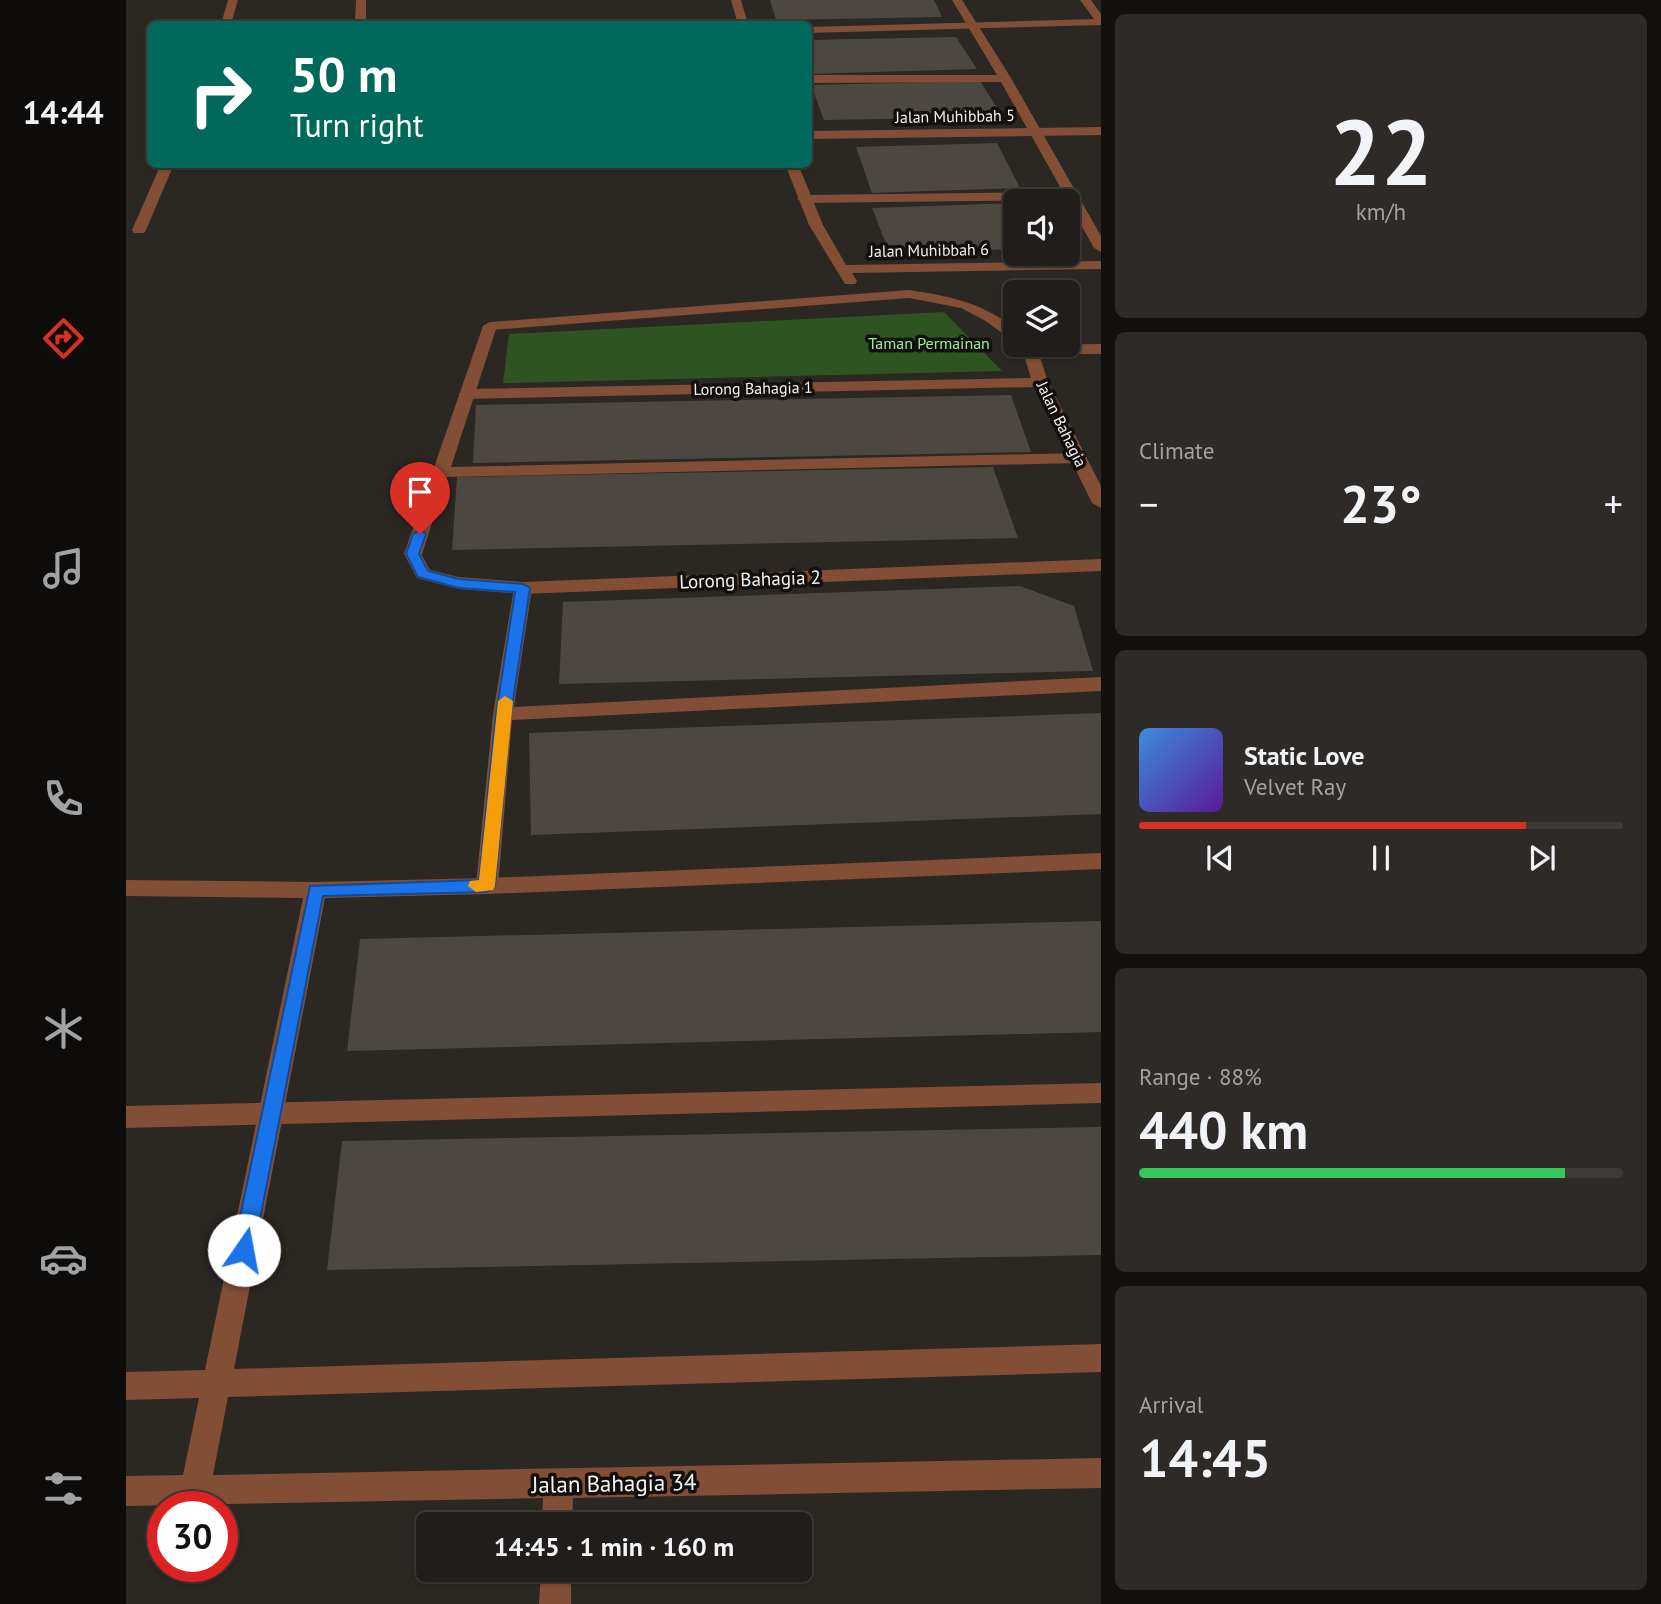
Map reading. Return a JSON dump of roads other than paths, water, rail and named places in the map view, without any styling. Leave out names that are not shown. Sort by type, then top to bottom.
[{"type":"street","points":[[227,21],[233,0]]},
{"type":"street","points":[[361,0],[361,21]]},
{"type":"street","points":[[736,0],[742,21]]},
{"type":"street","points":[[957,0],[1067,189]]},
{"type":"street","points":[[1085,0],[1101,21]]},
{"type":"street","points":[[812,30],[1101,21]]},
{"type":"street","points":[[812,79],[1004,78]]},
{"type":"street","name":"Jalan Muhibbah 5","points":[[812,135],[1101,131]]},
{"type":"street","points":[[139,229],[166,168]]},
{"type":"street","points":[[793,168],[804,200],[841,269],[864,298]]},
{"type":"street","points":[[804,200],[1003,198]]},
{"type":"street","points":[[1080,211],[1101,248]]},
{"type":"street","name":"Jalan Muhibbah 6","points":[[841,269],[1101,265]]},
{"type":"street","points":[[1003,326],[960,301],[909,294],[490,326],[440,472],[1079,458]]},
{"type":"street","points":[[1080,349],[1101,349]]},
{"type":"street","name":"Jalan Bahagia","points":[[1030,357],[1040,382],[1101,503]]},
{"type":"street","name":"Lorong Bahagia 1","points":[[466,394],[1040,382]]},
{"type":"street","name":"Lorong Bahagia 2","points":[[440,472],[413,554],[423,574],[459,583],[523,588],[1101,565]]},
{"type":"street","points":[[487,886],[503,714],[523,588]]},
{"type":"street","points":[[503,714],[1101,684]]},
{"type":"street","points":[[126,888],[316,890],[487,886],[1101,861]]},
{"type":"street","points":[[195,1491],[316,890]]},
{"type":"street","points":[[126,1117],[1101,1093]]},
{"type":"street","points":[[126,1386],[1101,1358]]},
{"type":"street","name":"Jalan Bahagia 34","points":[[195,1491],[1101,1472]]},
{"type":"street","points":[[557,1512],[558,1485]]},
{"type":"street","name":"Jalan Bahagia 34","points":[[126,1491],[147,1491]]},
{"type":"street","points":[[555,1604],[556,1582]]},
{"type":"park label","name":"Taman Permainan","points":[[929,343]]}]
